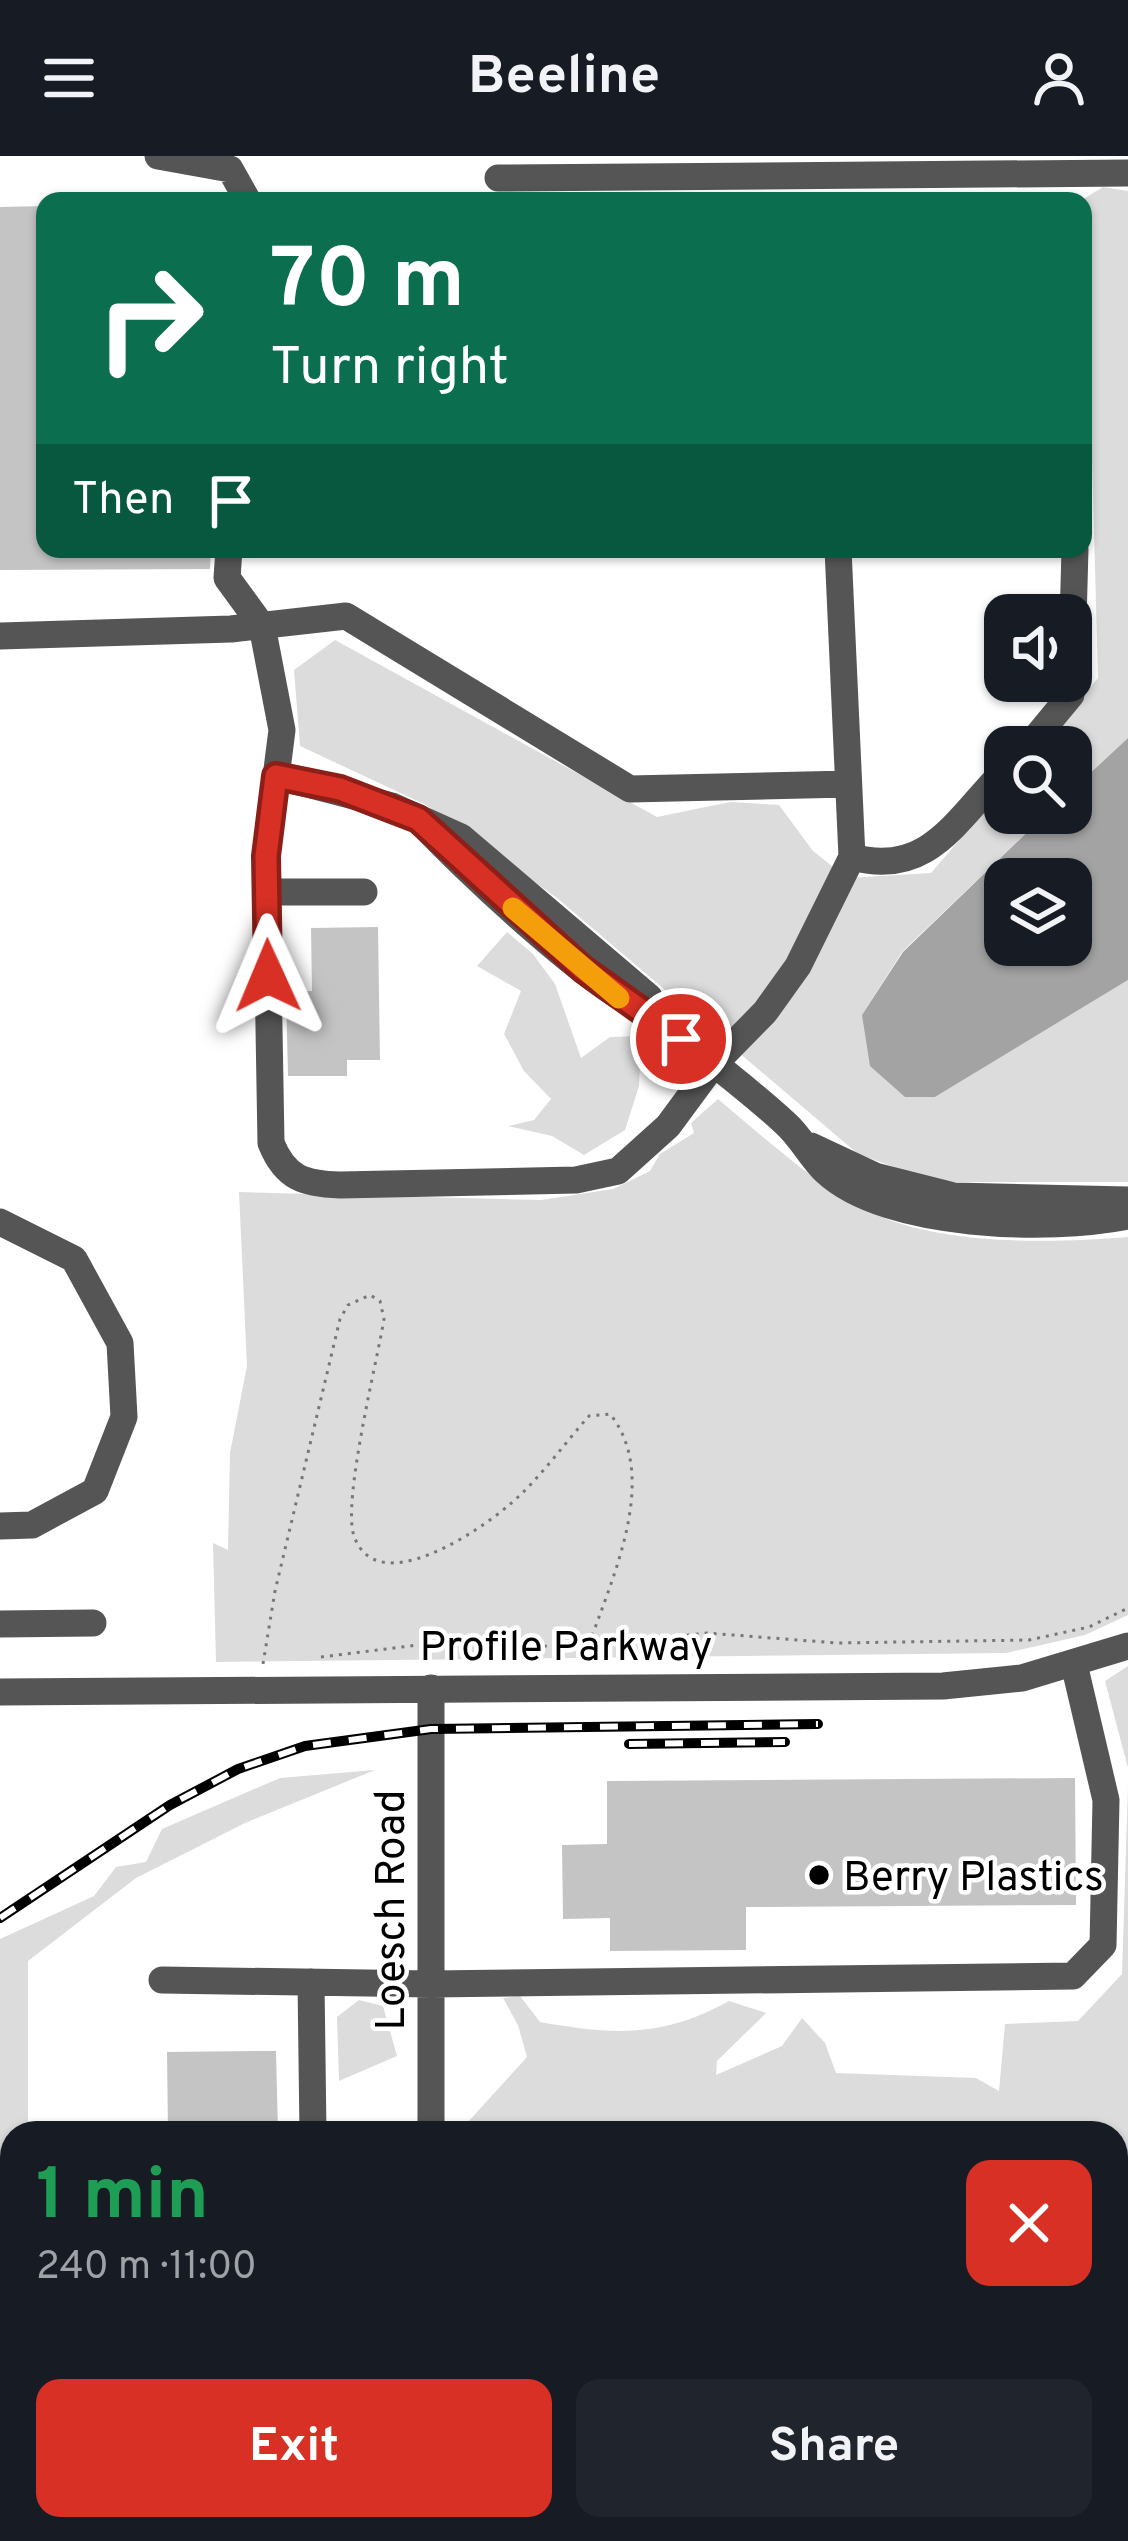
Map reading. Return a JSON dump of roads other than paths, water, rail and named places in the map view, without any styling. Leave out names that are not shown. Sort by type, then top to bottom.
[{"type":"street","points":[[158,156],[230,169],[243,192]]},
{"type":"street","points":[[1070,172],[1071,192]]},
{"type":"street","points":[[498,178],[826,189],[1070,172],[1128,173]]},
{"type":"street","points":[[228,558],[227,578],[262,626],[282,730],[266,892],[271,1144],[290,1175],[309,1185],[576,1180],[618,1171],[668,1126],[713,1065],[765,1012],[798,966],[852,857],[838,558]]},
{"type":"street","points":[[1045,726],[1071,694],[1075,558]]},
{"type":"street","points":[[0,636],[262,626],[346,616],[630,789],[848,784]]},
{"type":"street","points":[[276,776],[340,789],[418,819],[583,969],[629,1006],[650,1012],[808,1144],[875,1176],[954,1196],[1128,1200]]},
{"type":"street","points":[[852,857],[885,866],[918,858],[984,791]]},
{"type":"street","points":[[266,892],[364,892]]},
{"type":"street","points":[[808,1144],[825,1171],[898,1210],[956,1220],[1128,1216]]},
{"type":"street","points":[[0,1222],[74,1259],[120,1343],[124,1417],[95,1491],[32,1525],[0,1526]]},
{"type":"street","points":[[0,1624],[93,1623]]},
{"type":"street","name":"Profile Parkway","points":[[0,1692],[943,1686],[1022,1678],[1128,1646]]},
{"type":"street","points":[[162,1980],[431,1984],[1073,1976],[1102,1945],[1106,1801],[1074,1664]]},
{"type":"street","name":"Loesch Road","points":[[431,1688],[431,2121]]},
{"type":"street","points":[[310,1982],[313,2121]]},
{"type":"railway","points":[[0,1918],[170,1805],[238,1769],[305,1746],[431,1729],[818,1724]]},
{"type":"railway","points":[[629,1744],[785,1742]]},
{"type":"place","name":"Berry Plastics","points":[[819,1875]]}]
